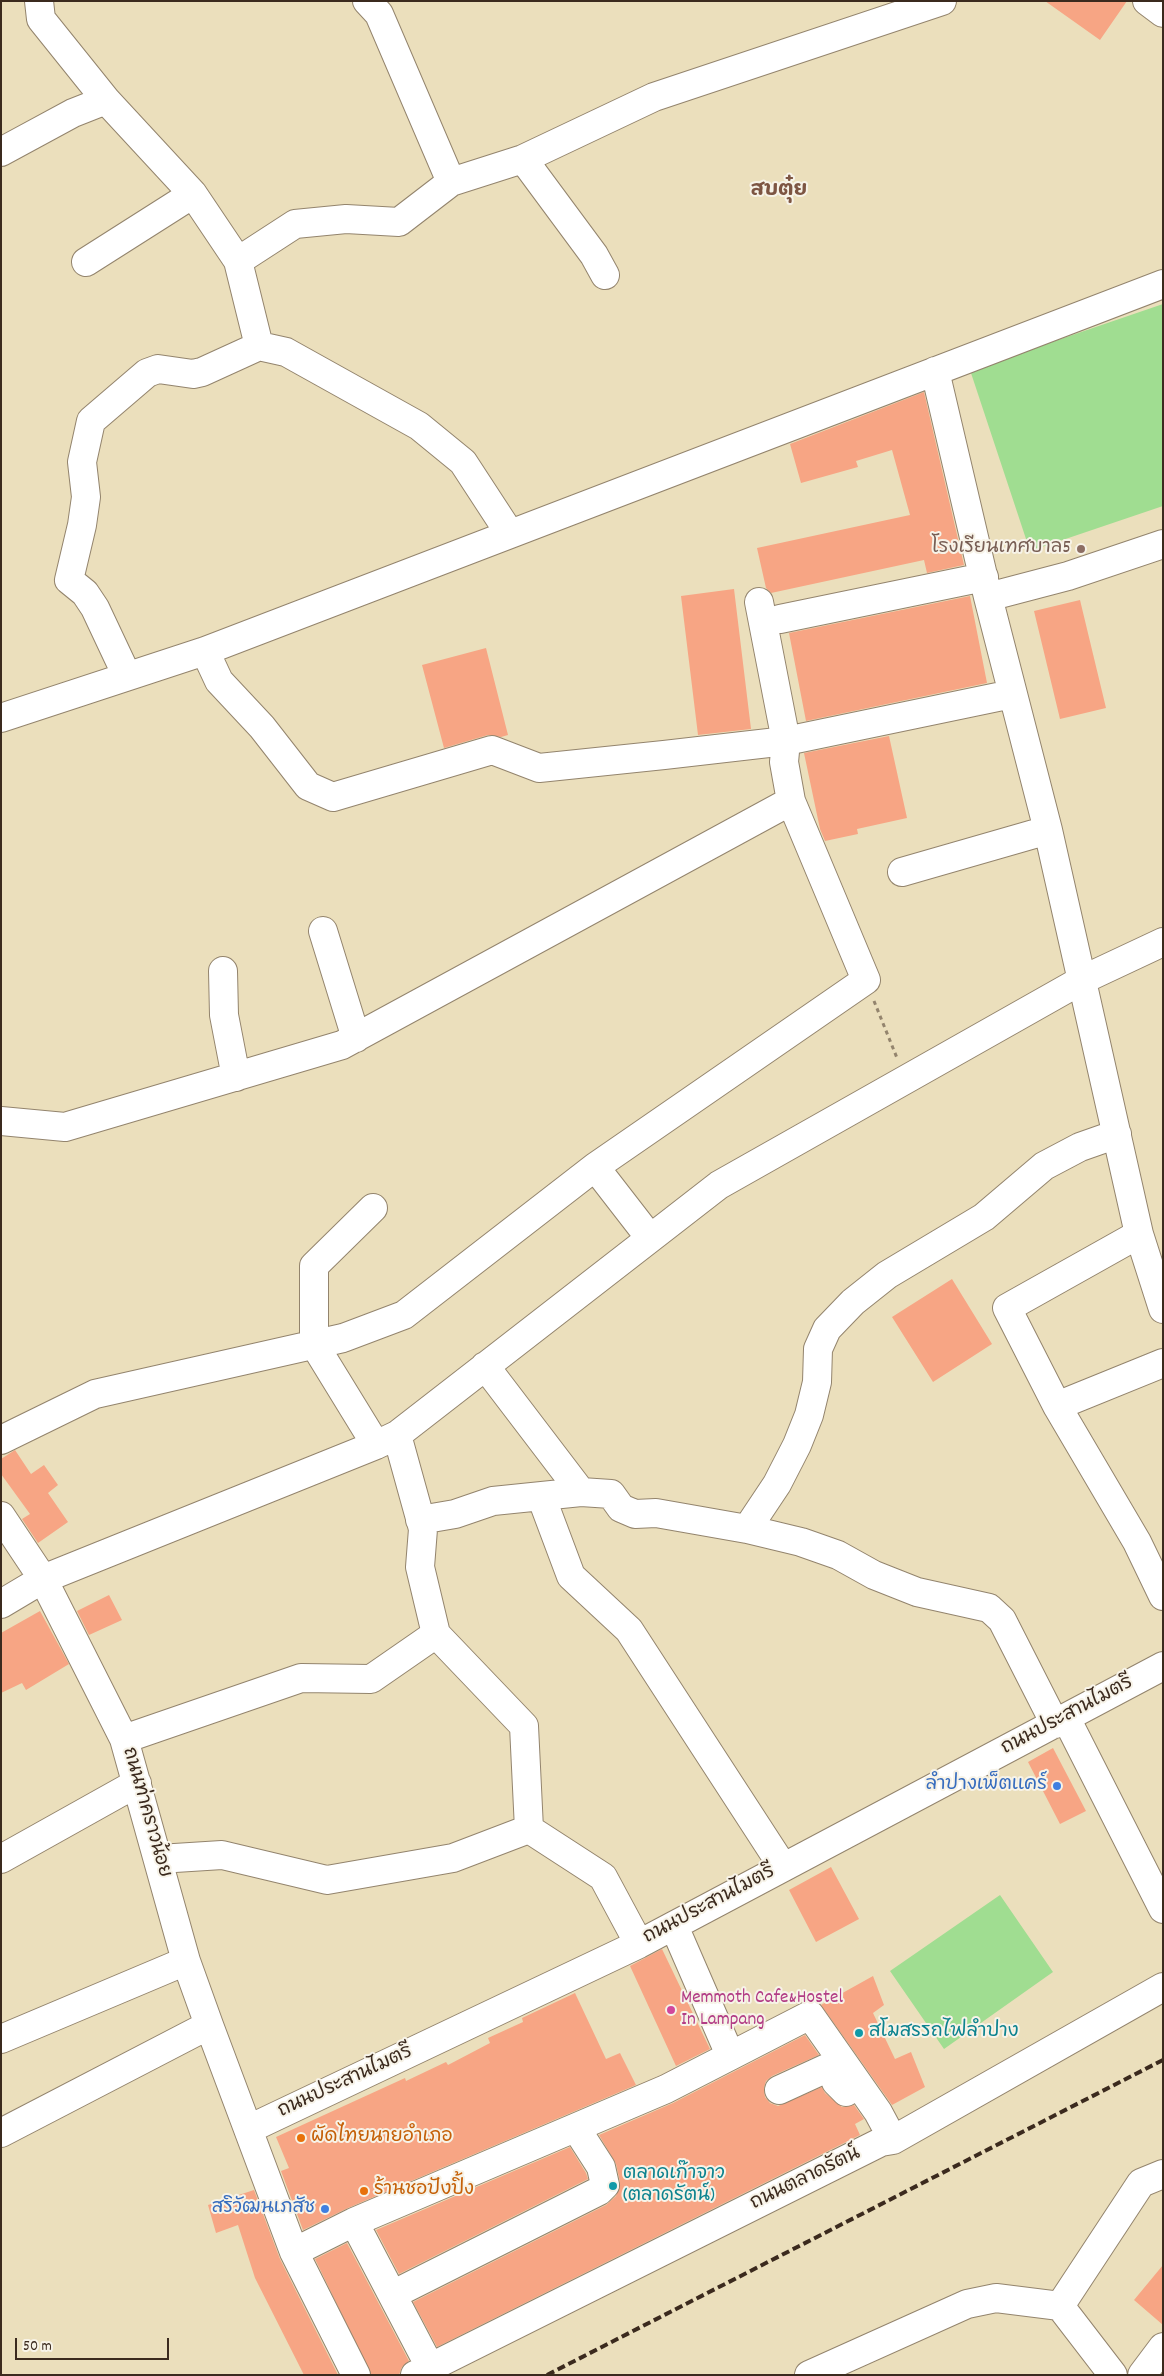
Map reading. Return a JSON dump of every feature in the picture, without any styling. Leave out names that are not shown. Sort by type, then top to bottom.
[{"type":"street","points":[[39,1],[41,19],[106,100],[193,194],[238,261],[259,346]]},
{"type":"street","points":[[367,1],[379,14],[451,182]]},
{"type":"street","points":[[238,261],[295,224],[346,219],[399,222],[451,182],[523,159],[654,97],[942,1]]},
{"type":"street","points":[[1147,1],[1163,13]]},
{"type":"street","points":[[1,152],[73,113],[106,100]]},
{"type":"street","points":[[523,159],[594,256],[605,275]]},
{"type":"street","points":[[86,262],[193,194]]},
{"type":"street","points":[[1,718],[204,651],[1163,284]]},
{"type":"street","points":[[127,676],[95,608],[85,593],[69,580],[82,525],[86,497],[82,462],[91,421],[147,373],[158,369],[193,374],[202,372],[259,346],[286,352],[419,426],[463,462],[510,534]]},
{"type":"street","points":[[935,371],[1012,694],[1048,830],[1139,1234],[1163,1307]]},
{"type":"street","points":[[780,619],[1068,576],[1163,544]]},
{"type":"street","points":[[1,1440],[95,1394],[343,1338],[404,1315],[595,1167],[866,980],[791,802],[784,762],[786,741],[759,602]]},
{"type":"street","points":[[204,651],[218,681],[262,727],[308,786],[333,797],[492,750],[539,768],[786,741],[1012,694]]},
{"type":"street","points":[[1,1121],[65,1127],[342,1045],[791,802]]},
{"type":"street","points":[[902,872],[1048,830]]},
{"type":"street","points":[[323,931],[356,1038]]},
{"type":"street","points":[[1,1604],[43,1580],[387,1440],[719,1185],[1082,980],[1163,942]]},
{"type":"street","points":[[223,971],[224,1015],[236,1077]]},
{"type":"street","points":[[747,1529],[776,1484],[797,1445],[809,1415],[817,1382],[818,1349],[827,1329],[853,1302],[887,1275],[984,1217],[1044,1166],[1080,1147],[1116,1134]]},
{"type":"street","points":[[595,1167],[650,1238]]},
{"type":"street","points":[[373,1208],[314,1266],[314,1344],[387,1440],[423,1529],[420,1567],[436,1634],[524,1726],[529,1829]]},
{"type":"street","points":[[1139,1234],[1007,1308],[1057,1406],[1137,1542],[1163,1596]]},
{"type":"street","points":[[1057,1406],[1163,1363]]},
{"type":"street","points":[[485,1366],[582,1492]]},
{"type":"street","points":[[420,1520],[455,1514],[493,1501],[582,1492],[611,1494],[621,1508],[635,1514],[656,1513],[747,1529],[801,1542],[838,1555],[874,1575],[917,1592],[989,1608],[1002,1620],[1060,1721],[1163,1909]]},
{"type":"street","points":[[541,1496],[571,1576],[629,1630],[783,1867]]},
{"type":"street","name":"ถนนท่าคราวน้อย","points":[[1,1516],[43,1580],[124,1739],[159,1858],[186,1961],[209,2025],[250,2129],[294,2252],[356,2375]]},
{"type":"street","points":[[124,1739],[301,1678],[371,1679],[436,1634]]},
{"type":"street","name":"ถนนประสานไมตรี","points":[[250,2129],[639,1944],[1163,1666]]},
{"type":"street","points":[[1,1859],[137,1783]]},
{"type":"street","points":[[159,1858],[222,1855],[327,1880],[453,1858],[529,1829]]},
{"type":"street","points":[[529,1829],[603,1876],[639,1944]]},
{"type":"street","points":[[674,1926],[730,2056]]},
{"type":"street","points":[[1,2039],[186,1961]]},
{"type":"street","name":"ถนนตลาดรัตน์","points":[[423,2371],[887,2141],[1163,1987]]},
{"type":"street","points":[[294,2252],[354,2222],[666,2089],[810,2015],[878,2112],[887,2141]]},
{"type":"street","points":[[1,2133],[209,2025]]},
{"type":"street","points":[[779,2090],[823,2069],[832,2069],[835,2071],[836,2082],[844,2088],[866,2127],[887,2141]]},
{"type":"street","points":[[394,2294],[598,2191],[605,2185],[600,2166],[576,2128]]},
{"type":"street","points":[[1060,2306],[1141,2183],[1163,2174]]},
{"type":"street","points":[[354,2222],[394,2294],[423,2371]]},
{"type":"street","points":[[809,2375],[967,2304],[996,2298],[1060,2306],[1113,2375]]},
{"type":"street","points":[[1142,2375],[1163,2347]]},
{"type":"path","points":[[866,980],[906,1080]]},
{"type":"green space","points":[[1163,304],[1163,506],[1030,551],[970,370]]},
{"type":"green space","points":[[1000,1895],[1053,1972],[944,2049],[890,1971]]},
{"type":"building","points":[[1045,1],[1127,1],[1100,40]]},
{"type":"building","points":[[924,392],[964,565],[927,573],[924,560],[771,593],[766,588],[757,548],[910,515],[892,450],[856,461],[858,467],[801,483],[790,444]]},
{"type":"building","points":[[734,589],[751,729],[698,735],[681,596]]},
{"type":"building","points":[[970,596],[987,683],[806,721],[789,633]]},
{"type":"building","points":[[1080,600],[1106,708],[1060,719],[1034,611]]},
{"type":"building","points":[[486,648],[508,735],[501,737],[488,735],[444,748],[422,665]]},
{"type":"building","points":[[889,736],[907,818],[857,829],[858,834],[825,841],[820,829],[804,753]]},
{"type":"building","points":[[952,1279],[992,1344],[933,1382],[892,1317]]},
{"type":"building","points":[[15,1450],[31,1474],[44,1465],[58,1485],[48,1493],[68,1522],[38,1543],[22,1519],[30,1514],[1,1474],[1,1459]]},
{"type":"building","points":[[109,1595],[122,1620],[89,1635],[77,1611]]},
{"type":"building","points":[[40,1611],[69,1664],[26,1690],[22,1683],[1,1693],[1,1633]]},
{"type":"building","name":"ลำปางเพ็ตแคร์","points":[[1053,1748],[1086,1811],[1060,1824],[1028,1762]]},
{"type":"building","points":[[831,1867],[859,1919],[816,1942],[789,1890]]},
{"type":"building","name":"Memmoth Cafe&Hostel In Lampang","points":[[662,1949],[710,2049],[676,2066],[630,1966]]},
{"type":"building","name":"สโมสรรถไฟลำปาง","points":[[873,1976],[884,2005],[873,2013],[895,2059],[911,2052],[925,2087],[892,2105],[821,2005]]},
{"type":"building","points":[[575,1993],[606,2059],[620,2053],[636,2085],[348,2208],[303,2230],[281,2171],[289,2168],[276,2137],[405,2078],[406,2081],[446,2062],[448,2065],[490,2043],[488,2038],[523,2022],[522,2018]]},
{"type":"building","points":[[805,2035],[819,2055],[772,2076],[766,2081],[764,2088],[765,2097],[770,2103],[778,2106],[822,2087],[825,2093],[842,2107],[854,2105],[864,2119],[855,2124],[860,2135],[437,2347],[413,2302],[606,2205],[616,2196],[620,2182],[616,2164],[599,2135],[673,2103]]},
{"type":"building","points":[[570,2147],[588,2179],[399,2274],[376,2230]]},
{"type":"building","points":[[254,2190],[280,2259],[338,2375],[304,2375],[255,2278],[238,2225],[216,2233],[208,2205]]},
{"type":"building","points":[[347,2243],[409,2361],[402,2367],[399,2375],[371,2375],[315,2259]]},
{"type":"building","points":[[1163,2265],[1163,2325],[1134,2300]]},
{"type":"railway","points":[[547,2375],[1163,2060]]},
{"type":"place","name":"โรงเรียนเทศบาล5","points":[[1081,549]]},
{"type":"place","name":"ลำปางเพ็ตแคร์","points":[[1057,1786]]},
{"type":"place","name":"Memmoth Cafe&Hostel In Lampang","points":[[671,2010]]},
{"type":"place","name":"สโมสรรถไฟลำปาง","points":[[859,2033]]},
{"type":"place","name":"ผัดไทยนายอำเภอ","points":[[301,2138]]},
{"type":"place","name":"ตลาดเก๊าจาว (ตลาดรัตน์)","points":[[613,2186]]},
{"type":"place","name":"ร้านชอปังปิ้ง","points":[[364,2191]]},
{"type":"place","name":"สริวัฒนเภสัช","points":[[325,2209]]},
{"type":"district","name":"สบตุ๋ย","points":[[779,192]]}]
